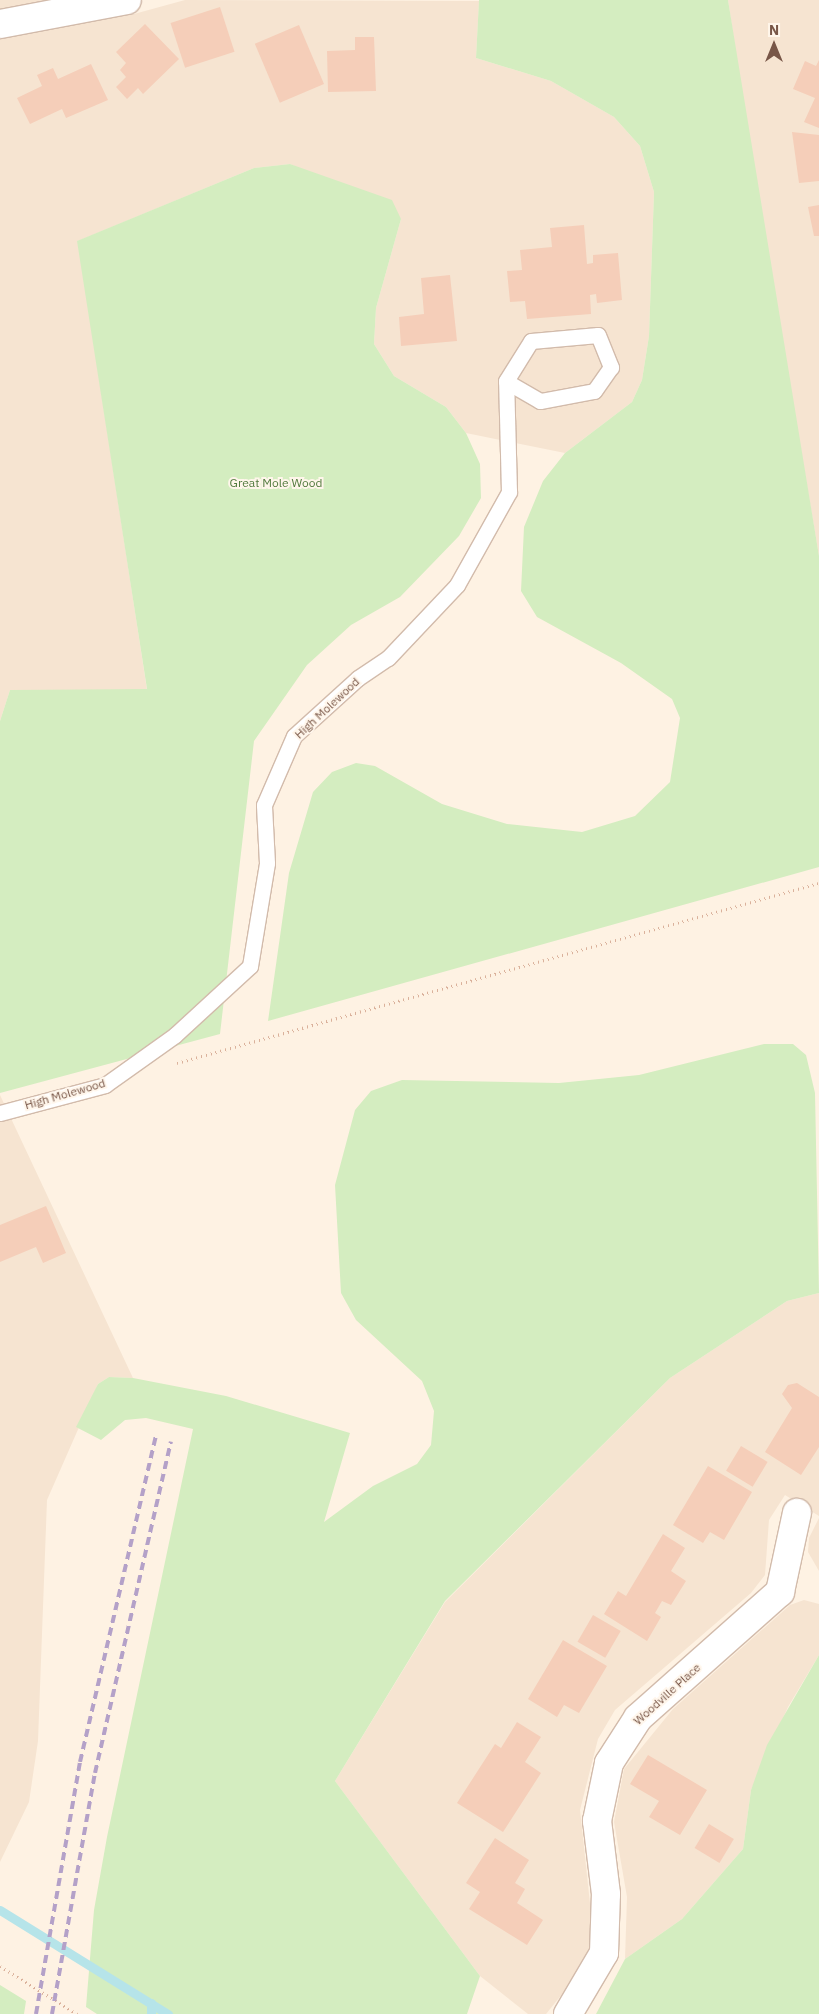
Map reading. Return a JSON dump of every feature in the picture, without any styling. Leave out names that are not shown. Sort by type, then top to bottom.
[{"type":"street","points":[[0,24],[127,0]]},
{"type":"street","name":"Woodville Place","points":[[568,2014],[604,1952],[606,1894],[597,1821],[609,1764],[638,1718],[780,1592],[798,1513]]},
{"type":"lane","points":[[598,335],[611,367],[594,390],[540,401],[506,381],[531,341],[598,335]]},
{"type":"lane","name":"High Molewood","points":[[0,1112],[105,1085],[175,1035],[250,966],[267,863],[264,805],[294,736],[358,678],[388,658],[457,584],[509,492],[506,381]]},
{"type":"path","points":[[171,1065],[819,883]]},
{"type":"path","points":[[0,1966],[77,2014]]},
{"type":"shaded area","points":[[0,0],[92,0],[0,17]]},
{"type":"shaded area","points":[[185,0],[479,1],[476,58],[551,81],[614,117],[640,146],[654,192],[649,336],[642,380],[632,402],[565,453],[466,433],[446,407],[394,376],[374,344],[376,308],[401,219],[290,164],[254,168],[78,241],[147,690],[10,690],[0,721],[0,35],[134,14]]},
{"type":"shaded area","points":[[728,0],[819,0],[819,556],[755,180]]},
{"type":"shaded area","points":[[0,1095],[133,1378],[109,1377],[98,1384],[47,1500],[38,1741],[29,1802],[0,1862]]},
{"type":"shaded area","points":[[819,1293],[819,1516],[785,1495],[769,1520],[765,1575],[751,1593],[615,1710],[598,1739],[580,1810],[592,1922],[591,1949],[580,1972],[546,2014],[528,2014],[480,1976],[335,1781],[445,1602],[670,1378],[787,1301]]},
{"type":"shaded area","points":[[819,1518],[819,1571],[808,1552],[809,1538]]},
{"type":"shaded area","points":[[804,1600],[819,1604],[819,1655],[788,1707],[751,1790],[743,1849],[682,1919],[625,1959],[627,1897],[614,1822],[624,1769],[673,1709],[790,1605]]},
{"type":"green space","points":[[479,0],[728,0],[819,556],[819,867],[268,1021],[289,873],[313,792],[332,772],[356,763],[375,766],[442,804],[507,824],[582,832],[635,816],[670,782],[680,718],[672,699],[621,663],[537,617],[521,591],[524,527],[543,481],[565,453],[632,402],[642,380],[649,336],[654,192],[640,146],[614,117],[551,81],[476,58]]},
{"type":"green space","name":"Great Mole Wood","points":[[290,164],[392,200],[401,219],[376,308],[374,344],[394,376],[446,407],[466,433],[480,464],[481,498],[459,536],[400,597],[351,625],[307,665],[254,741],[220,1034],[0,1093],[0,721],[10,690],[147,689],[77,241],[254,168]]},
{"type":"green space","points":[[764,1044],[793,1044],[806,1055],[815,1093],[819,1293],[787,1301],[670,1378],[445,1601],[335,1781],[480,1976],[467,2014],[97,2014],[86,2007],[94,1910],[107,1837],[193,1429],[146,1418],[125,1420],[101,1440],[76,1427],[98,1384],[109,1377],[133,1378],[226,1396],[350,1433],[324,1522],[373,1486],[417,1464],[431,1445],[434,1411],[422,1381],[356,1320],[341,1293],[335,1185],[355,1110],[371,1091],[402,1080],[559,1083],[639,1075]]},
{"type":"green space","points":[[819,1655],[819,2014],[596,2014],[625,1959],[682,1919],[743,1849],[751,1790],[767,1745]]},
{"type":"green space","points":[[0,1985],[26,2001],[24,2014],[0,2014]]},
{"type":"building","points":[[220,7],[235,52],[185,68],[171,23]]},
{"type":"building","points":[[145,24],[179,59],[143,94],[138,88],[127,99],[116,87],[126,77],[120,70],[126,63],[116,52]]},
{"type":"building","points":[[299,25],[324,84],[280,103],[255,44]]},
{"type":"building","points":[[355,37],[374,37],[376,91],[328,92],[327,51],[355,50]]},
{"type":"building","points":[[819,60],[819,128],[804,122],[815,98],[793,89],[805,61],[816,66]]},
{"type":"building","points":[[91,64],[108,100],[66,118],[62,109],[30,124],[17,98],[42,86],[37,75],[53,68],[58,79]]},
{"type":"building","points":[[792,132],[819,135],[819,181],[799,183]]},
{"type":"building","points":[[819,205],[819,236],[814,236],[808,207]]},
{"type":"building","points":[[584,225],[587,264],[593,263],[593,255],[618,253],[622,300],[597,303],[596,294],[590,295],[591,314],[527,319],[525,301],[510,302],[507,271],[522,270],[520,250],[552,247],[550,228]]},
{"type":"building","points":[[450,275],[457,341],[401,346],[399,317],[424,314],[421,278]]},
{"type":"building","points":[[46,1206],[66,1253],[43,1263],[36,1247],[0,1262],[0,1225]]},
{"type":"building","points":[[797,1383],[819,1397],[819,1447],[801,1475],[765,1452],[792,1408],[782,1394],[788,1385]]},
{"type":"building","points":[[741,1446],[768,1462],[753,1487],[726,1471]]},
{"type":"building","points":[[708,1466],[752,1492],[724,1540],[710,1532],[703,1543],[673,1525]]},
{"type":"building","points":[[663,1534],[685,1548],[671,1571],[686,1581],[671,1605],[662,1601],[655,1613],[661,1617],[647,1641],[604,1614],[618,1591],[626,1596]]},
{"type":"building","points":[[593,1615],[621,1631],[605,1658],[578,1642]]},
{"type":"building","points":[[563,1640],[607,1666],[579,1713],[564,1705],[557,1717],[528,1699]]},
{"type":"building","points":[[517,1722],[541,1737],[525,1762],[541,1773],[503,1832],[457,1803],[495,1744],[501,1748]]},
{"type":"building","points":[[648,1755],[707,1790],[680,1835],[649,1817],[659,1801],[630,1784]]},
{"type":"building","points":[[709,1824],[734,1839],[719,1863],[695,1848]]},
{"type":"building","points":[[495,1838],[529,1860],[515,1883],[525,1889],[517,1903],[543,1920],[527,1945],[469,1909],[480,1892],[466,1883]]},
{"type":"waterway","points":[[0,1910],[168,2014]]},
{"type":"waterway","points":[[151,2003],[151,2014]]},
{"type":"railway","points":[[36,2014],[80,1762],[156,1435]]},
{"type":"railway","points":[[52,2014],[95,1773],[171,1442]]}]
